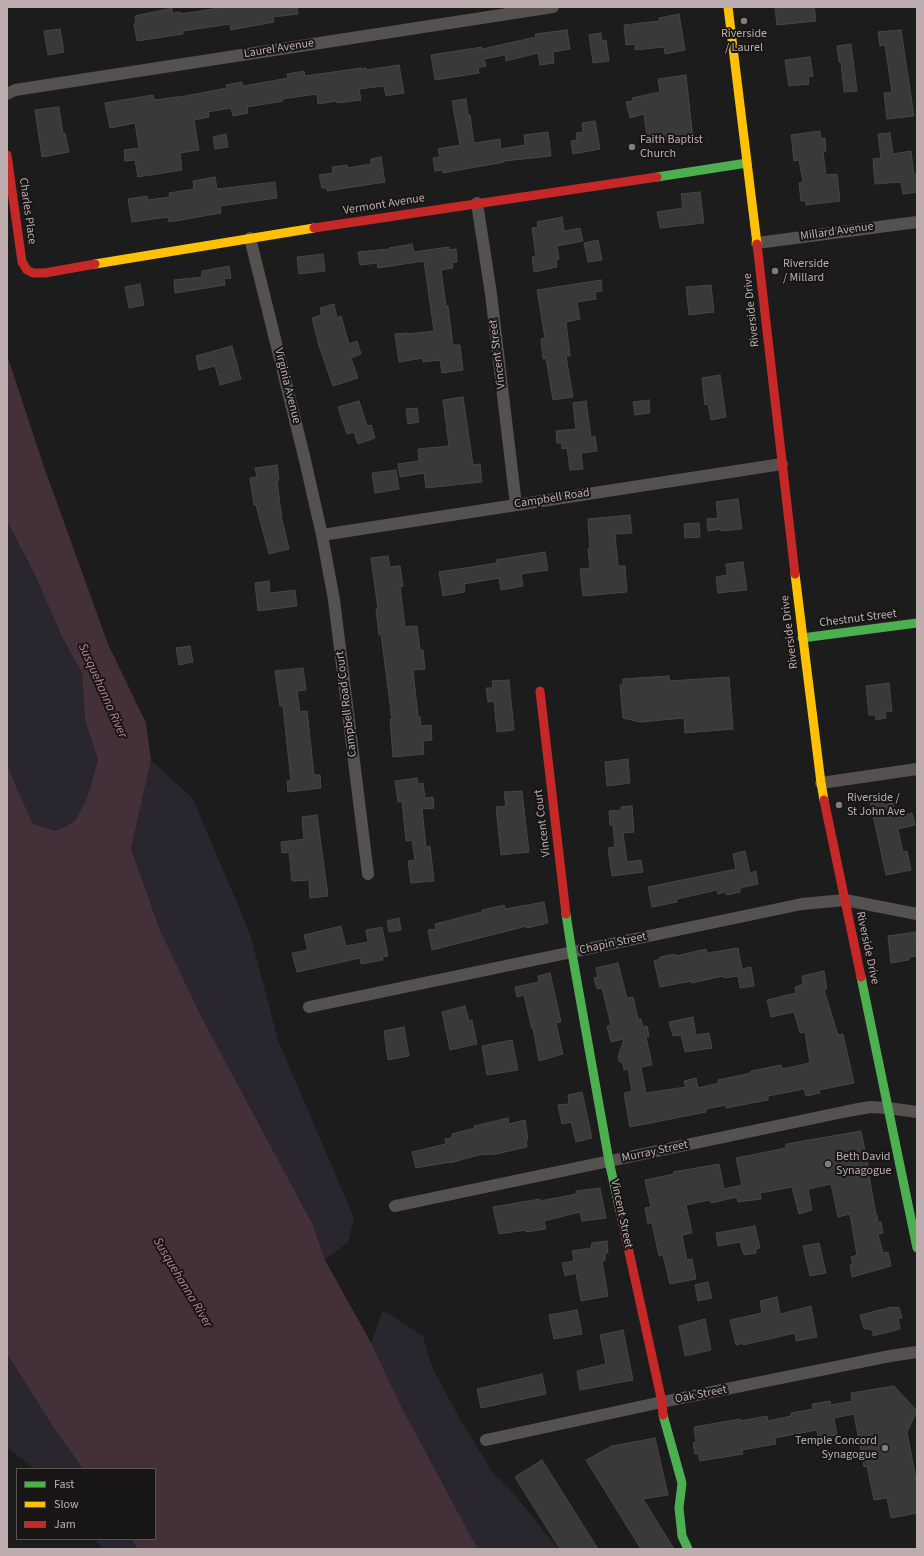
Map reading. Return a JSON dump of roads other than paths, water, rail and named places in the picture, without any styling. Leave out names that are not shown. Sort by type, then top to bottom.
[{"type":"street","name":"Laurel Avenue","points":[[7,94],[16,90],[28,88],[552,7]]},
{"type":"street","name":"Riverside Drive","points":[[728,7],[757,243],[802,638],[821,783],[917,1248]]},
{"type":"street","name":"Charles Place","points":[[7,155],[22,262],[27,270]]},
{"type":"street","name":"Vermont Avenue","points":[[27,270],[33,273],[45,273],[250,238],[747,163]]},
{"type":"street","name":"Vincent Street","points":[[477,203],[491,294],[516,505]]},
{"type":"street","name":"Millard Avenue","points":[[757,243],[917,222]]},
{"type":"street","name":"Virginia Avenue","points":[[250,238],[322,535]]},
{"type":"street","name":"Campbell Road","points":[[322,535],[782,464]]},
{"type":"street","name":"Campbell Road Court","points":[[322,535],[334,600],[368,874]]},
{"type":"street","name":"Chestnut Street","points":[[802,638],[917,623]]},
{"type":"street","name":"Vincent Court","points":[[540,691],[572,953]]},
{"type":"street","points":[[821,783],[917,769]]},
{"type":"street","name":"Chapin Street","points":[[309,1007],[802,904],[845,900],[917,914]]},
{"type":"street","name":"Vincent Street","points":[[572,953],[610,1161],[662,1402],[663,1419],[682,1483],[679,1508],[682,1536],[688,1549]]},
{"type":"street","name":"Murray Street","points":[[395,1206],[848,1111],[870,1108],[888,1108],[917,1112]]},
{"type":"street","name":"Oak Street","points":[[486,1440],[662,1402],[890,1356],[917,1352]]},
{"type":"water","name":"Susquehanna River","points":[[7,355],[44,467],[108,644],[146,723],[151,760],[131,849],[160,930],[202,1018],[313,1225],[325,1260],[371,1343],[401,1406],[472,1539],[479,1549],[138,1549],[132,1540],[156,1540],[156,1468],[82,1468],[52,1425],[7,1354],[7,764],[33,824],[56,831],[75,821],[87,798],[98,760],[85,720],[82,673],[61,635],[35,575],[7,521]]},
{"type":"place","name":"Riverside / Laurel","points":[[744,21]]},
{"type":"place","name":"Faith Baptist Church","points":[[632,147]]},
{"type":"place","name":"Riverside / Millard","points":[[775,271]]},
{"type":"place","name":"Riverside / St John Ave","points":[[839,805]]},
{"type":"place","name":"Beth David Synagogue","points":[[828,1164]]},
{"type":"place","name":"Temple Concord Synagogue","points":[[885,1448]]}]
